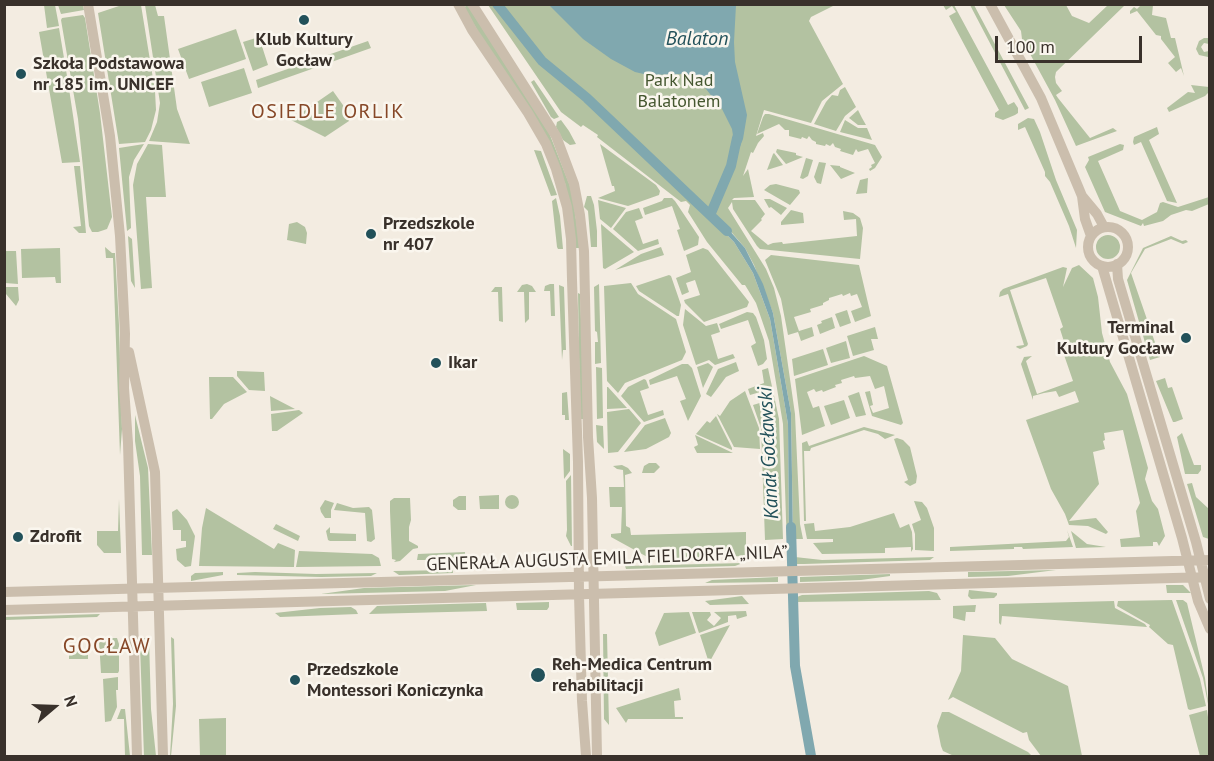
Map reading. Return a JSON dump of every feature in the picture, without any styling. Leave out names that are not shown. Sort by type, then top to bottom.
[{"type":"street","points":[[88,4],[110,136],[120,236],[137,756]]},
{"type":"street","points":[[458,4],[476,37],[528,113],[550,153],[567,207],[571,239],[582,701],[586,756]]},
{"type":"street","points":[[472,4],[546,118],[563,151],[579,207],[584,280],[594,576],[597,756]]},
{"type":"street","points":[[990,4],[1041,98],[1082,196],[1085,219],[1091,236],[1088,246],[1089,254],[1102,266],[1117,264],[1126,254],[1126,240],[1119,231],[1104,227],[1097,214],[1082,196]]},
{"type":"street","points":[[1091,236],[1104,227]]},
{"type":"street","points":[[1117,264],[1119,285],[1205,560],[1209,599]]},
{"type":"street","points":[[1102,266],[1189,560],[1202,612],[1209,629]]},
{"type":"street","points":[[572,280],[584,280]]},
{"type":"street","points":[[125,334],[155,472],[163,756]]},
{"type":"street","name":"GENERAŁA AUGUSTA EMILA FIELDORFA „NILA”","points":[[4,592],[1205,560]]},
{"type":"street","name":"GENERAŁA AUGUSTA EMILA FIELDORFA „NILA”","points":[[4,610],[1207,577]]},
{"type":"green space","points":[[125,4],[141,5],[156,110],[145,142],[119,144],[98,13]]},
{"type":"green space","points":[[44,5],[55,5],[59,26],[47,28]]},
{"type":"green space","points":[[58,5],[83,5],[84,10],[61,14]]},
{"type":"green space","points":[[145,5],[155,5],[158,16],[164,16],[177,109],[190,144],[149,141],[157,122],[160,103]]},
{"type":"green space","points":[[468,5],[548,130],[572,191],[580,248],[575,248],[565,183],[464,7]]},
{"type":"green space","name":"Park Nad Balatonem","points":[[488,5],[835,5],[811,17],[809,21],[843,84],[822,101],[811,123],[764,110],[756,136],[763,133],[764,136],[753,153],[751,152],[743,176],[748,169],[754,197],[732,200],[755,200],[765,214],[751,231],[768,245],[857,236],[856,219],[844,220],[843,211],[853,213],[860,218],[863,228],[860,259],[760,249],[733,209],[732,202],[728,208],[766,269],[774,288],[781,316],[795,414],[800,524],[803,539],[793,539],[791,413],[773,313],[745,248],[721,220],[717,225],[734,242],[753,273],[770,319],[788,424],[789,539],[787,539],[783,424],[769,341],[756,303],[745,285],[742,285],[707,242],[688,212],[690,205],[686,201],[681,202],[597,137],[598,135],[583,125],[581,127],[561,112]]},
{"type":"green space","points":[[943,5],[954,5],[1008,105],[1014,102],[1018,113],[1003,120],[995,117],[995,113],[999,110],[949,16],[956,12],[952,6],[946,10]]},
{"type":"green space","points":[[970,5],[974,5],[1029,108],[1025,110]]},
{"type":"green space","points":[[1004,5],[1066,5],[1072,16],[1089,23],[1108,5],[1125,5],[1056,72],[1055,77],[1062,91],[1056,95],[1090,138],[1113,128],[1117,131],[1076,146],[1055,100],[1022,39],[1021,31]]},
{"type":"green space","points":[[1141,5],[1153,5],[1152,15],[1166,18],[1171,38],[1175,38],[1184,76],[1181,68],[1176,72],[1168,63],[1175,57],[1161,36],[1156,35],[1137,11],[1130,14],[1134,7],[1137,9]]},
{"type":"green space","points":[[83,15],[100,113],[112,217],[107,229],[98,232],[92,232],[89,226],[78,119],[61,20]]},
{"type":"green space","points":[[59,28],[80,162],[62,163],[39,32]]},
{"type":"green space","points":[[236,29],[246,59],[189,79],[178,49]]},
{"type":"green space","points":[[259,37],[268,65],[253,71],[243,42]]},
{"type":"green space","points":[[1209,38],[1209,44],[1204,43],[1201,47],[1204,52],[1209,51],[1208,57],[1199,55],[1196,49],[1199,41]]},
{"type":"green space","points":[[368,41],[371,48],[258,88],[256,80]]},
{"type":"green space","points":[[244,68],[252,93],[209,107],[201,82]]},
{"type":"green space","points":[[534,80],[559,117],[554,119],[551,117],[531,82]]},
{"type":"green space","points":[[1191,85],[1209,87],[1208,93],[1169,112],[1167,108],[1188,92],[1195,93]]},
{"type":"green space","points":[[845,87],[856,107],[845,116],[836,131],[814,124],[826,102],[832,95],[838,96],[840,90]]},
{"type":"green space","points":[[333,91],[350,115],[349,121],[325,137],[291,120]]},
{"type":"green space","points":[[858,110],[866,125],[858,125],[849,118]]},
{"type":"green space","points":[[765,114],[875,145],[882,157],[875,168],[870,171],[871,165],[875,163],[868,149],[858,152],[856,149],[853,155],[840,151],[841,149],[835,147],[833,143],[825,146],[816,144],[809,136],[807,139],[802,137],[801,139],[789,136],[789,130],[785,130],[779,124],[757,134]]},
{"type":"green space","points":[[1028,118],[1034,119],[1040,132],[1056,180],[1077,230],[1076,248],[1069,226],[1025,127],[1018,130],[1018,124]]},
{"type":"green space","points":[[561,120],[576,144],[570,145],[563,140],[556,127],[557,122]]},
{"type":"green space","points":[[845,120],[858,128],[867,128],[872,140],[840,132]]},
{"type":"green space","points":[[1157,127],[1159,134],[1149,140],[1177,203],[1167,201],[1141,142],[1134,145],[1133,142],[1134,137]]},
{"type":"green space","points":[[144,144],[134,160],[129,177],[131,228],[127,231],[119,148]]},
{"type":"green space","points":[[148,144],[162,145],[166,197],[146,197],[152,288],[141,289],[133,185],[137,164]]},
{"type":"green space","points":[[600,144],[656,185],[660,191],[659,195],[628,206],[598,198],[615,191]]},
{"type":"green space","points":[[1120,144],[1124,145],[1123,150],[1098,161],[1120,211],[1142,220],[1157,212],[1160,203],[1163,202],[1178,207],[1209,197],[1209,204],[1144,226],[1143,223],[1141,226],[1105,212],[1085,167],[1089,160],[1088,157]]},
{"type":"green space","points":[[777,149],[803,157],[786,164],[776,152]]},
{"type":"green space","points":[[534,150],[541,151],[557,195],[551,196]]},
{"type":"green space","points":[[773,154],[783,165],[767,170]]},
{"type":"green space","points":[[806,158],[813,160],[808,176],[803,179],[800,178]]},
{"type":"green space","points":[[819,162],[826,163],[821,184],[817,183],[814,177]]},
{"type":"green space","points":[[830,165],[840,166],[855,173],[841,179]]},
{"type":"green space","points":[[74,166],[80,166],[86,233],[79,233],[73,227],[81,226]]},
{"type":"green space","points":[[868,178],[867,193],[856,194],[860,180]]},
{"type":"green space","points":[[776,184],[799,190],[800,193],[790,205],[764,190]]},
{"type":"green space","points":[[587,196],[591,196],[594,205],[597,247],[591,247],[588,211],[584,207]]},
{"type":"green space","points":[[556,198],[563,249],[557,247],[552,201]]},
{"type":"green space","points":[[664,198],[672,198],[675,201],[699,237],[698,245],[684,251],[677,230],[680,229],[672,206],[645,215],[643,208],[662,201]]},
{"type":"green space","points":[[764,199],[770,199],[787,208],[781,215],[771,207],[769,208]]},
{"type":"green space","points":[[598,200],[626,208],[611,228],[600,219]]},
{"type":"green space","points":[[639,208],[643,218],[635,221],[643,244],[658,239],[659,244],[638,251],[613,229],[626,212]]},
{"type":"green space","points":[[791,210],[803,213],[804,223],[781,225]]},
{"type":"green space","points":[[297,222],[305,227],[306,244],[287,240],[289,224]]},
{"type":"green space","points":[[601,224],[634,252],[605,269],[603,268]]},
{"type":"green space","points":[[1108,235],[1113,236],[1119,242],[1119,252],[1113,258],[1108,259],[1103,258],[1097,252],[1096,247],[1097,242],[1103,236]]},
{"type":"green space","points":[[128,236],[132,239],[135,288],[131,281]]},
{"type":"green space","points":[[1171,236],[1188,242],[1183,244],[1171,239],[1145,249],[1131,273],[1160,357],[1150,360],[1127,280],[1143,248]]},
{"type":"green space","points":[[105,247],[115,253],[122,429],[120,455],[113,258],[106,258]]},
{"type":"green space","points":[[661,247],[664,255],[615,270],[641,254]]},
{"type":"green space","points":[[60,248],[61,283],[56,283],[55,277],[22,278],[21,249]]},
{"type":"green space","points":[[703,248],[708,250],[749,302],[747,307],[704,322],[684,300],[700,295],[695,280],[686,283],[689,292],[682,295],[676,278],[691,272],[686,255]]},
{"type":"green space","points":[[5,251],[16,251],[18,284],[5,283]]},
{"type":"green space","points":[[771,255],[859,265],[871,316],[855,322],[851,311],[862,307],[857,294],[851,296],[850,293],[843,296],[842,294],[829,298],[823,305],[810,309],[811,312],[794,317],[799,331],[812,327],[814,336],[801,341],[798,332],[788,335],[781,299],[765,260]]},
{"type":"green space","points":[[1079,265],[1093,278],[1098,297],[1102,333],[1110,362],[1127,394],[1148,468],[1145,479],[1152,501],[1158,509],[1165,536],[1159,546],[1157,542],[1153,542],[1153,546],[1121,547],[1120,539],[1140,537],[1136,511],[1140,503],[1123,430],[1104,433],[1105,449],[1093,452],[1099,484],[1069,521],[1096,518],[1108,532],[1106,534],[1088,526],[1069,525],[1051,489],[1026,420],[1079,402],[1075,391],[1059,397],[1056,391],[1044,393],[1033,396],[1033,400],[1021,364],[1024,357],[1032,356],[1026,361],[1037,394],[1073,381],[1063,352],[1067,351],[1060,329],[1063,327],[1046,278],[1010,290],[1028,344],[1020,349],[1016,347],[1024,345],[1008,294],[999,297],[1000,292],[1063,267],[1067,268],[1063,287],[1072,268]]},
{"type":"green space","points":[[669,275],[681,305],[679,316],[639,291],[636,286]]},
{"type":"green space","points":[[631,283],[638,294],[676,319],[686,352],[682,360],[625,383],[618,393],[607,381],[604,286]]},
{"type":"green space","points":[[554,284],[555,316],[551,316],[550,291],[544,291],[545,286]]},
{"type":"green space","points":[[599,284],[601,363],[595,364],[595,342],[598,342],[595,331],[594,287]]},
{"type":"green space","points":[[522,285],[532,286],[536,292],[529,292],[529,319],[525,323],[524,292],[517,292]]},
{"type":"green space","points":[[559,285],[564,287],[566,350],[563,350],[562,360]]},
{"type":"green space","points":[[4,287],[18,287],[19,300],[16,306],[6,294]]},
{"type":"green space","points":[[495,287],[502,287],[503,322],[499,321],[498,292],[491,292]]},
{"type":"green space","points":[[578,293],[580,294],[585,419],[580,419]]},
{"type":"green space","points":[[685,309],[706,326],[717,323],[720,332],[711,335],[718,359],[733,354],[735,358],[715,365],[709,360],[696,365],[683,325]]},
{"type":"green space","points":[[847,310],[851,323],[840,327],[835,314]]},
{"type":"green space","points":[[747,312],[753,313],[756,317],[764,340],[767,359],[758,366],[751,346],[756,343],[748,320],[721,329],[719,324]]},
{"type":"green space","points":[[832,317],[835,328],[820,334],[817,325]]},
{"type":"green space","points":[[875,327],[878,339],[871,339],[874,350],[853,356],[847,336]]},
{"type":"green space","points":[[846,341],[850,358],[831,363],[826,348]]},
{"type":"green space","points":[[823,349],[828,365],[794,376],[792,359]]},
{"type":"green space","points":[[864,356],[887,366],[903,423],[901,425],[872,416],[865,392],[870,391],[873,405],[870,406],[873,413],[889,408],[884,386],[875,389],[870,376],[855,378],[854,376],[841,380],[842,383],[835,385],[836,387],[823,392],[822,390],[816,392],[814,389],[807,392],[813,408],[819,406],[825,426],[802,435],[795,379]]},
{"type":"green space","points":[[736,362],[739,371],[726,377],[711,397],[706,394],[718,369]]},
{"type":"green space","points":[[708,363],[713,367],[703,388],[697,367]]},
{"type":"green space","points":[[682,364],[688,364],[692,368],[701,396],[688,421],[680,401],[686,399],[677,376],[650,385],[649,380]]},
{"type":"green space","points":[[596,367],[602,368],[603,418],[597,419]]},
{"type":"green space","points":[[768,368],[779,419],[783,539],[765,540],[761,428],[753,405],[763,402],[760,392],[750,395],[748,389],[764,383],[762,370]]},
{"type":"green space","points":[[237,371],[264,372],[265,391],[249,390],[237,376]]},
{"type":"green space","points":[[209,377],[233,377],[247,392],[224,404],[212,419],[210,419]]},
{"type":"green space","points":[[1165,378],[1168,388],[1172,387],[1183,419],[1175,422],[1173,422],[1156,381]]},
{"type":"green space","points":[[644,379],[649,388],[640,391],[648,415],[663,410],[664,415],[644,422],[621,396],[628,387]]},
{"type":"green space","points":[[608,387],[627,408],[607,409]]},
{"type":"green space","points":[[745,391],[759,428],[760,449],[734,447],[717,414],[720,416],[730,401]]},
{"type":"green space","points":[[567,392],[569,420],[565,420],[565,415],[562,415],[562,393]]},
{"type":"green space","points":[[859,392],[866,415],[856,417],[848,396]]},
{"type":"green space","points":[[270,396],[295,409],[271,411]]},
{"type":"green space","points":[[844,400],[850,418],[831,425],[824,406]]},
{"type":"green space","points":[[629,409],[641,423],[618,452],[608,453],[607,412]]},
{"type":"green space","points":[[299,410],[303,413],[277,431],[272,431],[271,414]]},
{"type":"green space","points":[[135,415],[148,468],[152,555],[142,555],[140,476],[135,441]]},
{"type":"green space","points":[[716,416],[732,450],[696,434],[707,421],[710,423]]},
{"type":"green space","points":[[665,418],[671,433],[669,437],[646,449],[624,452],[645,425]]},
{"type":"green space","points":[[596,425],[603,426],[604,449],[597,442]]},
{"type":"green space","points":[[864,427],[895,435],[885,439],[878,434],[864,430],[811,448],[810,451],[804,451],[806,521],[804,521],[802,443],[807,441],[809,446]]},
{"type":"green space","points":[[1182,433],[1194,465],[1201,465],[1198,474],[1185,474],[1177,437]]},
{"type":"green space","points":[[695,435],[733,453],[697,453],[694,447],[698,445]]},
{"type":"green space","points":[[897,438],[910,447],[917,476],[916,483],[910,486],[904,482],[908,480],[894,439]]},
{"type":"green space","points":[[563,449],[570,454],[570,471],[564,479]]},
{"type":"green space","points":[[656,463],[660,467],[654,473],[642,473],[644,466]]},
{"type":"green space","points":[[622,465],[632,473],[625,475],[626,526],[630,528],[631,535],[746,532],[746,556],[651,559],[611,537],[611,534],[621,533],[622,507],[610,507],[609,487],[624,487],[623,470],[613,466]]},
{"type":"green space","points":[[571,475],[572,546],[566,536],[566,481]]},
{"type":"green space","points":[[1192,483],[1196,497],[1209,509],[1209,539],[1203,537],[1187,484]]},
{"type":"green space","points":[[499,495],[499,509],[480,509],[479,496]]},
{"type":"green space","points":[[512,495],[517,497],[519,502],[517,507],[512,509],[507,507],[505,502],[507,497]]},
{"type":"green space","points":[[459,496],[466,496],[466,510],[458,510],[453,506],[453,500]]},
{"type":"green space","points":[[394,498],[410,498],[409,541],[418,548],[413,549],[400,561],[394,562],[396,560],[392,559],[390,501]]},
{"type":"green space","points":[[119,499],[121,553],[104,553],[97,545],[97,531],[118,531]]},
{"type":"green space","points":[[325,500],[334,503],[331,518],[325,518],[321,512],[320,508]]},
{"type":"green space","points":[[914,501],[922,502],[927,508],[934,528],[934,551],[915,550],[915,534],[912,524],[921,520]]},
{"type":"green space","points":[[337,503],[353,508],[369,507],[372,510],[375,539],[371,542],[367,541],[365,513],[334,510]]},
{"type":"green space","points":[[206,508],[274,549],[278,543],[295,550],[294,567],[199,566]]},
{"type":"green space","points":[[177,509],[187,520],[195,536],[191,566],[185,567],[177,560],[176,549],[186,547],[186,541],[181,541],[181,530],[173,530],[172,512]]},
{"type":"green space","points":[[894,513],[900,528],[909,524],[912,532],[913,549],[911,552],[911,547],[885,548],[885,553],[822,554],[813,543],[833,542],[833,539],[807,539],[804,524],[814,523],[815,531],[850,527]]},
{"type":"green space","points":[[276,524],[300,536],[298,541],[273,529]]},
{"type":"green space","points":[[330,527],[330,533],[356,534],[356,541],[328,540],[326,531]]},
{"type":"green space","points":[[1067,530],[1073,547],[1023,549],[1014,547],[1014,549],[950,551],[950,547],[1066,541],[1069,537]]},
{"type":"green space","points":[[1071,531],[1087,544],[1106,547],[1076,548]]},
{"type":"green space","points":[[299,551],[372,554],[379,558],[381,566],[296,567]]},
{"type":"green space","points":[[465,552],[465,560],[417,560],[418,554]]},
{"type":"green space","points":[[795,557],[822,560],[934,557],[930,560],[796,564]]},
{"type":"green space","points":[[743,563],[735,566],[626,569],[625,566]]},
{"type":"green space","points":[[453,570],[453,573],[399,575],[393,571]]},
{"type":"green space","points":[[1056,570],[1008,576],[968,577],[968,572]]},
{"type":"green space","points":[[223,572],[223,575],[191,581],[191,576],[195,573]]},
{"type":"green space","points":[[237,573],[377,573],[371,576],[321,577],[237,575]]},
{"type":"green space","points":[[890,574],[890,576],[861,580],[800,582],[800,577]]},
{"type":"green space","points":[[778,577],[778,582],[705,583],[712,580]]},
{"type":"green space","points":[[476,585],[445,591],[321,594],[364,588]]},
{"type":"green space","points":[[1166,585],[1183,585],[1191,593],[1167,593]]},
{"type":"green space","points":[[969,590],[997,593],[997,595],[994,598],[971,599],[968,596]]},
{"type":"green space","points":[[929,591],[937,593],[941,600],[797,602],[797,597],[802,595]]},
{"type":"green space","points":[[742,596],[749,604],[710,605],[705,601]]},
{"type":"green space","points":[[1172,600],[1200,679],[1206,706],[1190,710],[1173,645],[1168,644],[1149,627],[1150,625],[1117,606],[1118,601]]},
{"type":"green space","points":[[1176,600],[1183,600],[1187,603],[1205,678],[1209,709],[1203,678]]},
{"type":"green space","points":[[1114,601],[1115,608],[1147,627],[1002,616],[1001,625],[999,623],[999,604]]},
{"type":"green space","points":[[549,602],[547,610],[517,610],[516,603]]},
{"type":"green space","points":[[486,603],[487,611],[369,614],[377,606]]},
{"type":"green space","points":[[976,605],[975,612],[966,612],[965,621],[953,618],[953,606]]},
{"type":"green space","points":[[351,607],[358,614],[280,617],[275,613],[320,608]]},
{"type":"green space","points":[[746,611],[747,616],[737,619],[736,615],[728,616],[728,622],[699,633],[692,612],[710,612],[711,615],[707,620],[714,626],[721,618],[714,612]]},
{"type":"green space","points":[[689,612],[696,633],[659,646],[655,633],[664,613]]},
{"type":"green space","points":[[100,614],[97,617],[5,620],[5,617]]},
{"type":"green space","points":[[730,625],[709,663],[700,635]]},
{"type":"green space","points":[[603,634],[607,634],[609,725],[604,719]]},
{"type":"green space","points":[[963,635],[995,638],[1012,659],[1068,686],[1082,756],[1041,756],[1029,740],[1027,732],[1023,733],[953,697],[948,700],[961,671]]},
{"type":"green space","points":[[171,637],[174,639],[176,706],[170,756],[173,704]]},
{"type":"green space","points":[[103,638],[117,638],[119,644],[118,673],[101,673],[99,641]]},
{"type":"green space","points":[[144,638],[149,638],[151,709],[156,756],[144,756],[140,646]]},
{"type":"green space","points":[[88,649],[88,659],[69,659],[69,650]]},
{"type":"green space","points":[[118,677],[117,707],[111,721],[105,722],[103,679]]},
{"type":"green space","points":[[679,688],[681,700],[674,701],[675,717],[683,717],[683,719],[628,719],[626,723],[616,708]]},
{"type":"green space","points":[[121,709],[125,709],[130,756],[125,756],[124,719],[117,719]]},
{"type":"green space","points":[[1207,710],[1209,756],[1200,756],[1189,715]]},
{"type":"green space","points":[[942,712],[949,712],[1032,756],[954,756],[943,751],[937,726]]},
{"type":"green space","points":[[226,718],[226,756],[200,756],[199,719]]},
{"type":"water","name":"Balaton","points":[[549,5],[736,5],[735,62],[747,115],[739,149],[735,149],[732,129],[722,109],[702,84],[684,74],[648,75],[635,72],[611,59],[583,39]]},
{"type":"water","points":[[720,220],[745,248],[763,284],[773,313],[791,413],[793,539],[789,539],[788,424],[770,319],[753,273],[734,242],[717,225]]},
{"type":"waterway","name":"Kanał Gocławski","points":[[497,4],[542,61],[587,98],[727,231]]},
{"type":"waterway","points":[[711,213],[731,166],[737,138]]},
{"type":"waterway","name":"Kanał Gocławski","points":[[791,527],[795,666],[811,756]]},
{"type":"place","name":"Klub Kultury Gocław","points":[[304,20]]},
{"type":"place","name":"Szkoła Podstawowa nr 185 im. UNICEF","points":[[21,74]]},
{"type":"place","name":"Przedszkole nr 407","points":[[371,234]]},
{"type":"place","name":"Terminal Kultury Gocław","points":[[1186,338]]},
{"type":"place","name":"Ikar","points":[[436,363]]},
{"type":"place","name":"Zdrofit","points":[[18,537]]},
{"type":"place","name":"Reh-Medica Centrum rehabilitacji","points":[[538,675]]},
{"type":"place","name":"Przedszkole Montessori Koniczynka","points":[[295,680]]},
{"type":"district","name":"OSIEDLE ORLIK","points":[[328,112]]},
{"type":"district","name":"GOCŁAW","points":[[107,647]]}]
